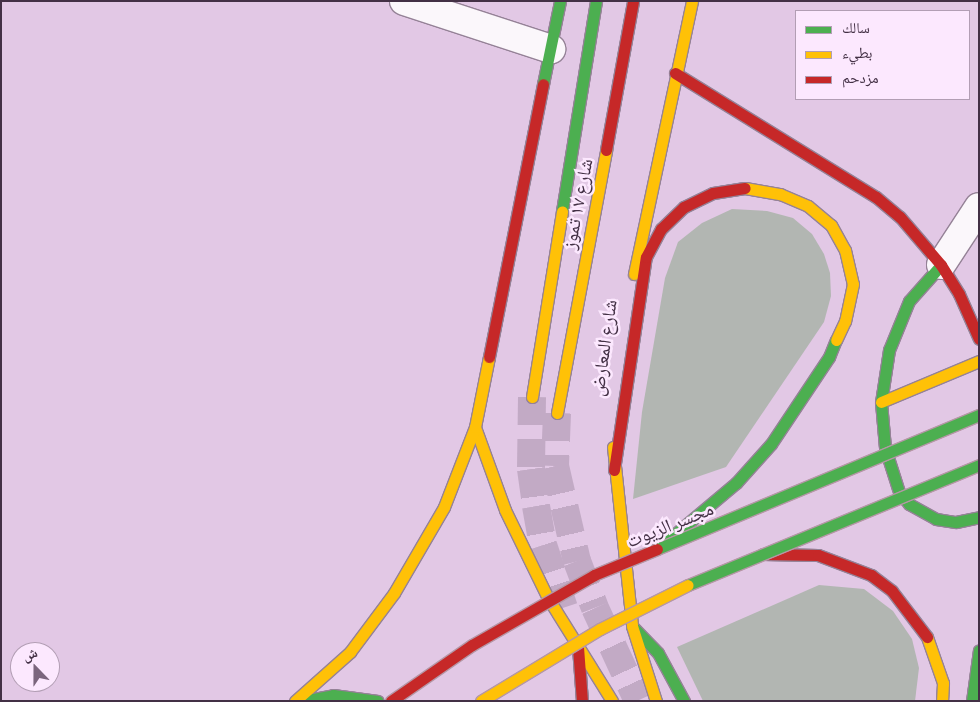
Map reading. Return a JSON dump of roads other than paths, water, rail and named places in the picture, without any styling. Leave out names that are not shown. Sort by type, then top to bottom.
[{"type":"main road","points":[[295,701],[350,652],[394,593],[444,507],[475,427],[560,1]]},
{"type":"main road","name":"شارع ١٧ تموز","points":[[532,396],[596,1]]},
{"type":"main road","name":"شارع ١٧ تموز","points":[[557,413],[633,1]]},
{"type":"main road","name":"شارع المعارض","points":[[624,320],[675,73],[692,1]]},
{"type":"main road","points":[[675,73],[876,197],[900,217],[941,265],[960,294],[979,338]]},
{"type":"main road","points":[[614,470],[646,257],[661,229],[684,206],[713,193],[748,188],[780,194],[808,206],[831,225],[845,250],[853,284],[846,321],[829,357],[771,444],[697,518],[654,550]]},
{"type":"main road","points":[[941,265],[909,301],[898,325],[883,375],[881,402],[885,448],[899,492],[909,504],[936,519],[956,522],[979,517]]},
{"type":"main road","points":[[881,402],[979,361]]},
{"type":"main road","name":"شارع المعارض","points":[[615,375],[614,470],[632,626],[656,701]]},
{"type":"main road","name":"مجسر الزيوت","points":[[391,701],[472,645],[594,575],[979,415]]},
{"type":"main road","points":[[475,427],[505,510],[548,598],[612,701]]},
{"type":"main road","points":[[481,701],[600,630],[697,580],[979,465]]},
{"type":"main road","points":[[762,554],[790,552],[818,555],[871,575],[892,591],[926,633],[943,683],[942,701]]},
{"type":"main road","points":[[632,626],[658,654],[684,701]]},
{"type":"main road","points":[[578,647],[582,701]]},
{"type":"main road","points":[[972,701],[979,650]]},
{"type":"main road","points":[[303,701],[333,695],[378,701]]},
{"type":"street","points":[[404,1],[551,49]]},
{"type":"street","points":[[941,265],[979,207]]},
{"type":"tunnel","points":[[532,397],[531,469],[536,506],[543,545],[564,608]]},
{"type":"tunnel","points":[[557,413],[555,466],[577,561],[595,608],[638,701]]}]
